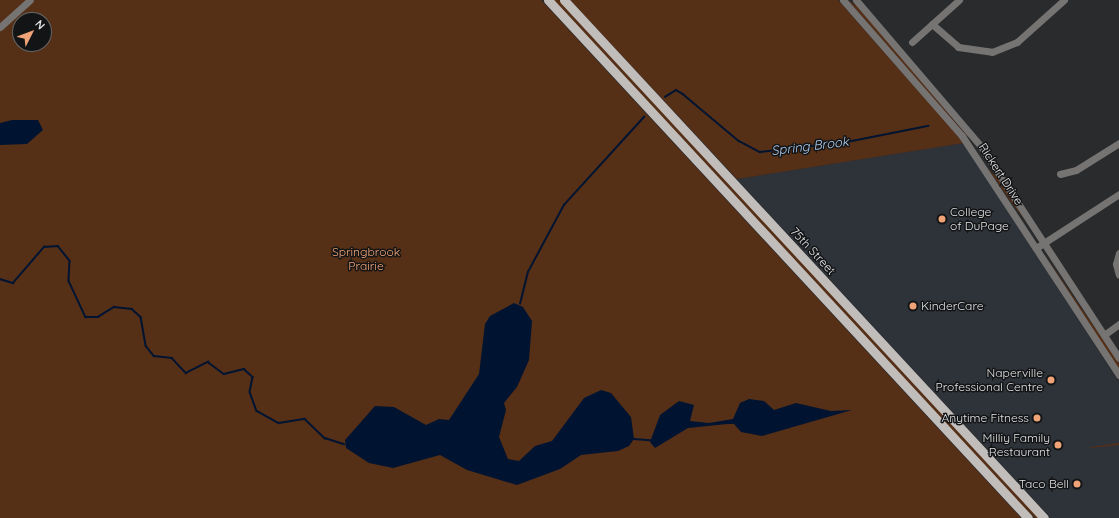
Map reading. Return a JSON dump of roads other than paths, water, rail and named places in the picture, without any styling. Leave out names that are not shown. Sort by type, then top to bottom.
[{"type":"main road","name":"75th Street","points":[[548,0],[1028,518]]},
{"type":"main road","name":"75th Street","points":[[564,0],[1044,518]]},
{"type":"street","points":[[0,27],[30,0]]},
{"type":"street","name":"Rickert Drive","points":[[843,0],[962,136],[1119,376]]},
{"type":"street","name":"Rickert Drive","points":[[856,0],[970,130],[1045,242],[1119,358]]},
{"type":"street","points":[[912,42],[959,0]]},
{"type":"street","points":[[932,24],[958,47],[992,52],[1017,42],[1064,0]]},
{"type":"street","points":[[1060,174],[1076,170],[1119,143]]},
{"type":"street","points":[[1036,248],[1119,194]]},
{"type":"street","points":[[1119,253],[1116,264],[1119,275]]},
{"type":"street","points":[[1104,335],[1119,324]]},
{"type":"water","points":[[12,120],[38,120],[43,130],[27,144],[0,145],[0,123]]},
{"type":"water","points":[[514,303],[523,307],[532,321],[529,360],[517,387],[504,403],[506,410],[499,437],[508,459],[519,461],[535,446],[552,441],[584,398],[601,390],[611,393],[631,417],[634,439],[629,446],[618,451],[581,455],[560,469],[517,485],[467,470],[440,455],[393,468],[369,463],[346,448],[345,440],[375,406],[394,407],[426,425],[439,419],[449,420],[479,374],[485,324],[490,316]]},
{"type":"water","points":[[749,399],[764,401],[774,410],[796,403],[831,411],[852,410],[762,436],[741,432],[734,424],[727,424],[688,428],[655,448],[650,442],[660,415],[679,401],[694,405],[690,421],[709,423],[733,419],[740,403]]},
{"type":"waterway","name":"Spring Brook","points":[[665,97],[676,90],[683,94],[739,141],[760,152],[847,142],[928,126]]},
{"type":"waterway","name":"Spring Brook","points":[[520,304],[528,272],[564,205],[644,117]]},
{"type":"waterway","name":"Spring Brook","points":[[0,279],[13,283],[44,247],[58,246],[70,261],[69,281],[86,317],[98,317],[114,307],[132,309],[141,317],[146,346],[154,356],[172,358],[186,373],[208,362],[224,374],[244,369],[253,377],[250,392],[257,411],[279,423],[305,419],[325,438],[344,444]]},
{"type":"waterway","points":[[634,439],[650,440]]},
{"type":"place","name":"College of DuPage","points":[[942,219]]},
{"type":"place","name":"KinderCare","points":[[913,306]]},
{"type":"place","name":"Naperville Professional Centre","points":[[1051,380]]},
{"type":"place","name":"Anytime Fitness","points":[[1037,418]]},
{"type":"place","name":"Milliy Family Restaurant","points":[[1058,445]]},
{"type":"place","name":"Taco Bell","points":[[1077,484]]},
{"type":"park label","name":"Springbrook Prairie","points":[[366,259]]}]
